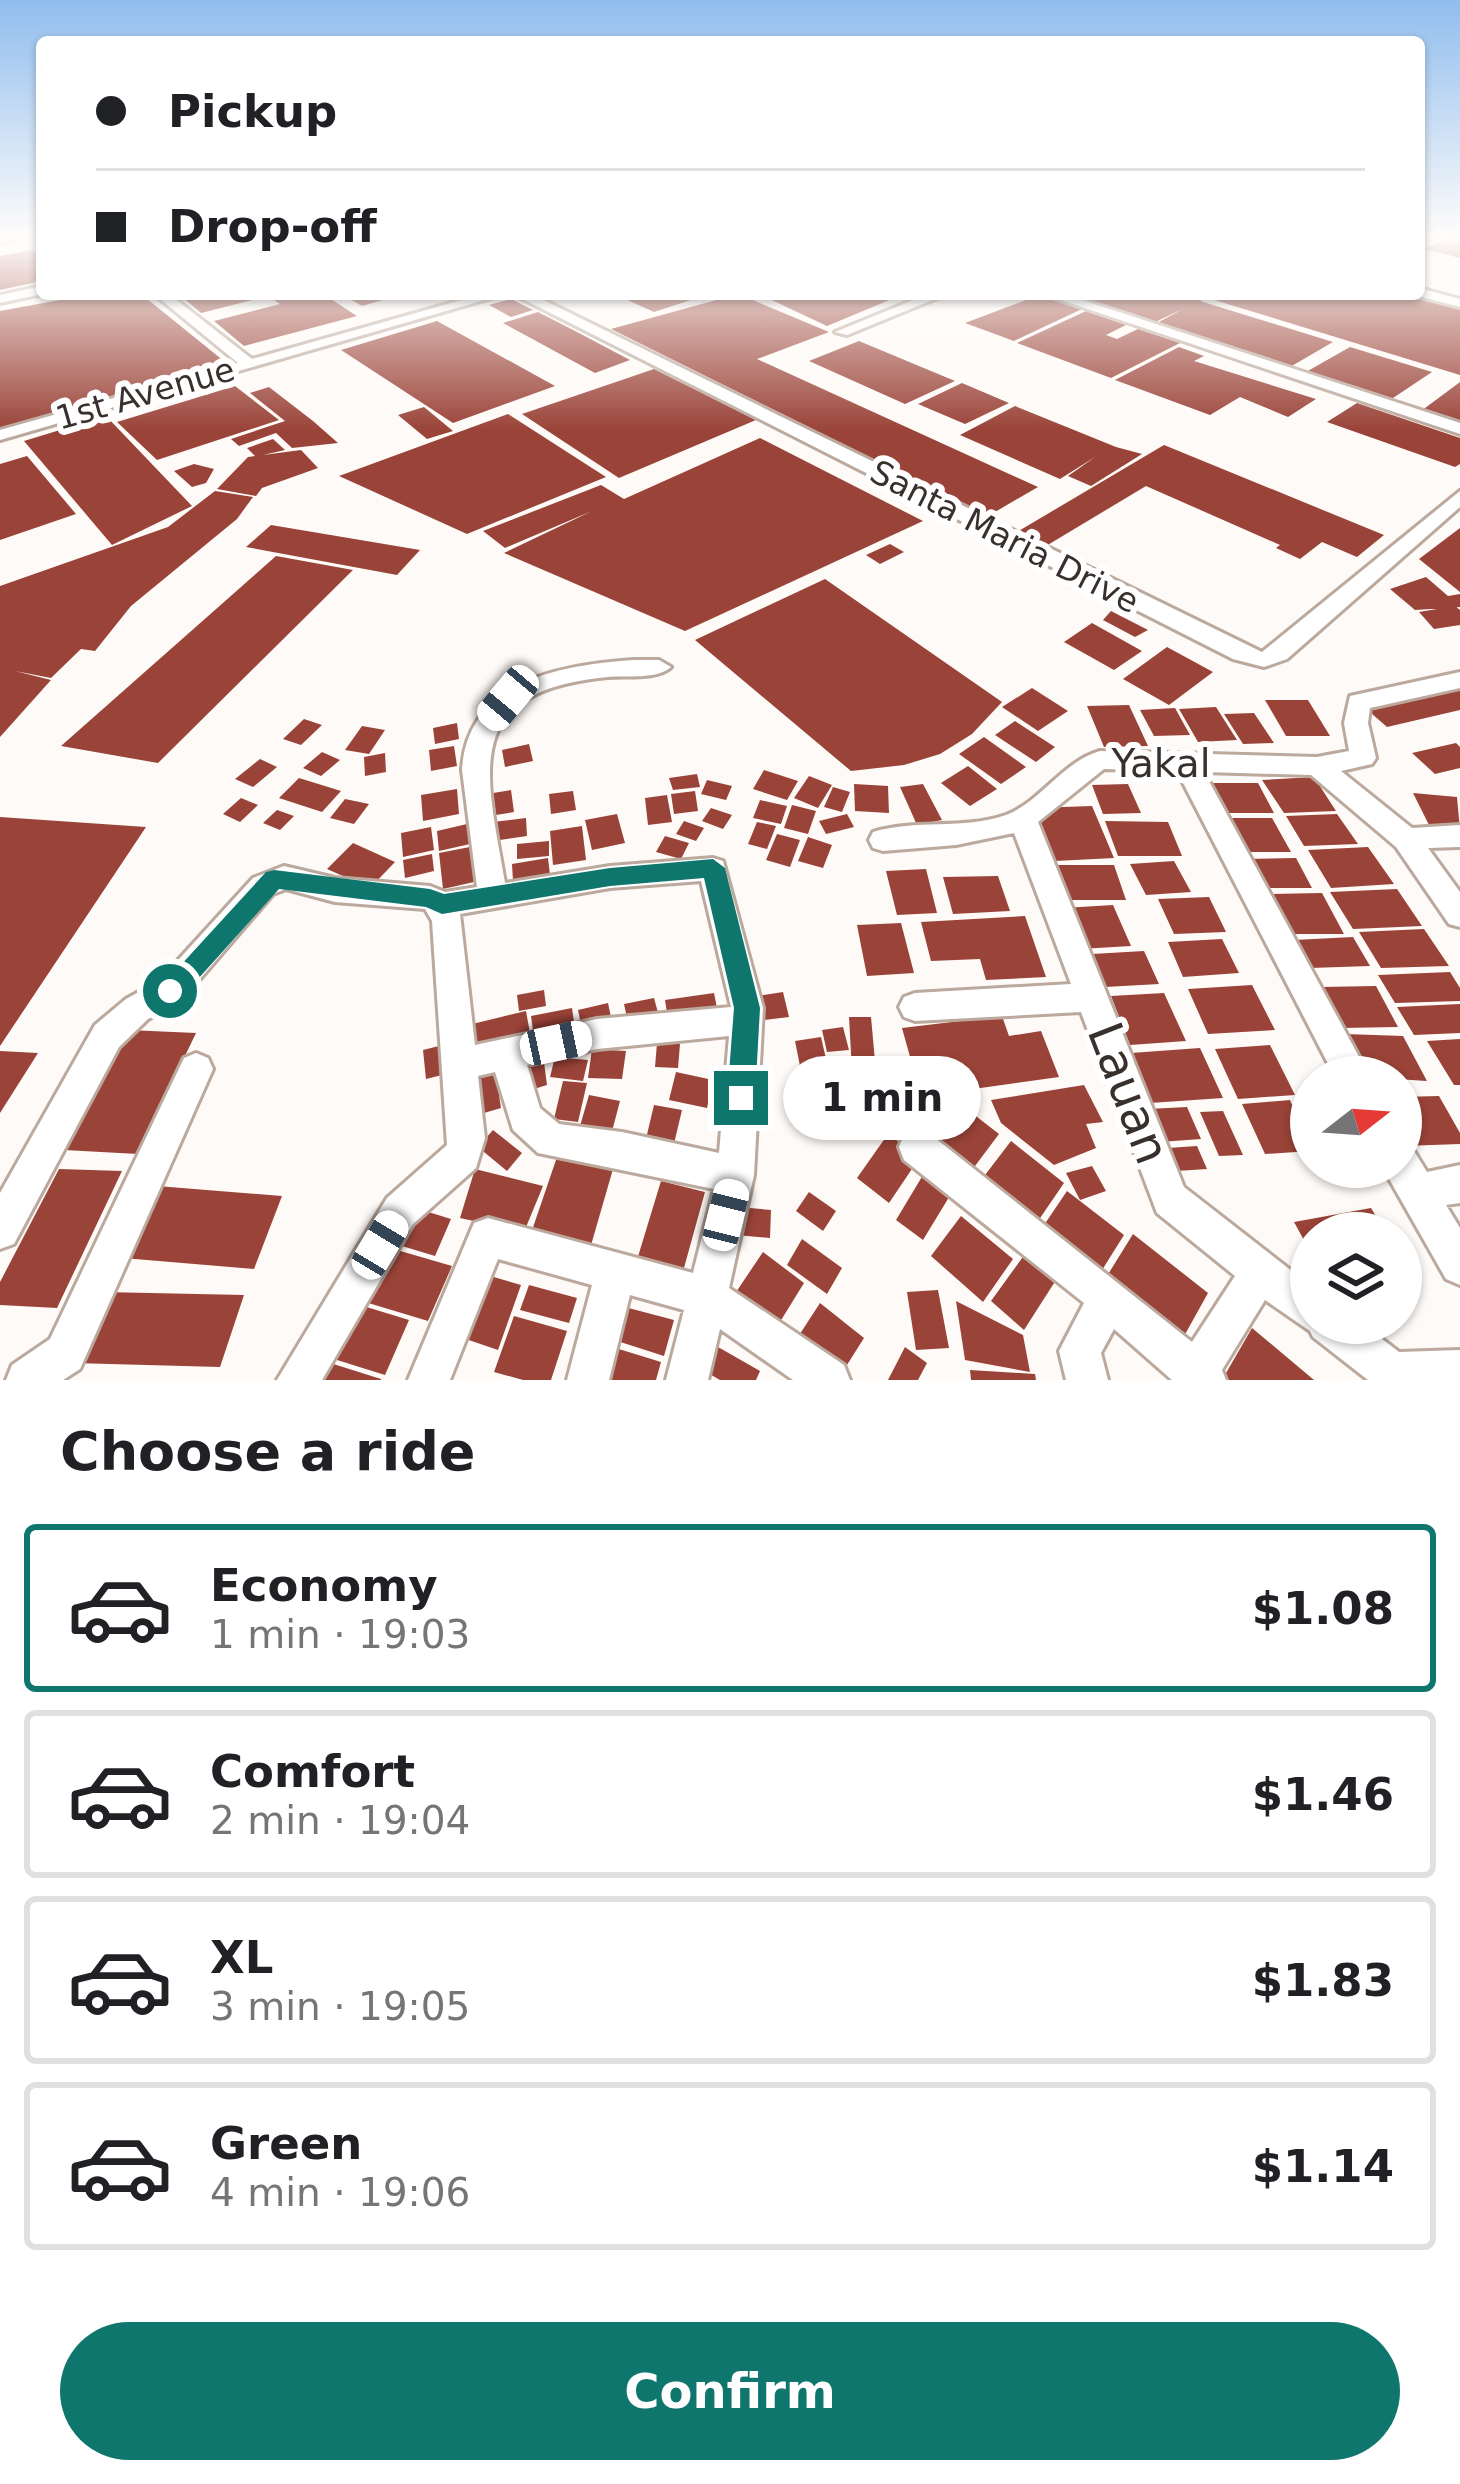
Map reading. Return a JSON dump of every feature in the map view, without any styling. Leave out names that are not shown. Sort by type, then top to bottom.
[{"type":"street","points":[[170,301],[248,364]]},
{"type":"street","name":"1st Avenue","points":[[0,435],[472,301]]},
{"type":"street","name":"Santa Maria Drive","points":[[535,301],[1241,654],[1264,660],[1279,654],[1460,497]]},
{"type":"street","points":[[842,332],[921,301]]},
{"type":"street","points":[[1072,301],[1460,429]]},
{"type":"street","points":[[492,893],[475,758],[481,730],[508,698],[539,686],[588,672],[659,668]]},
{"type":"street","points":[[1317,766],[1363,758],[1355,723],[1358,703],[1460,680]]},
{"type":"street","name":"Yakal","points":[[883,840],[937,837],[1022,819],[1084,766],[1100,760],[1317,766]]},
{"type":"street","points":[[1186,763],[1342,1056]]},
{"type":"street","points":[[1317,766],[1406,839],[1460,915]]},
{"type":"street","name":"Lauan","points":[[1022,819],[1170,1200],[1290,1295]]},
{"type":"street","points":[[1406,839],[1460,836]]},
{"type":"street","points":[[0,1230],[106,1036],[137,1009],[170,991],[263,886],[284,877],[335,890],[430,898],[442,904],[492,893],[713,868],[746,1020],[736,1175],[687,1380]]},
{"type":"street","points":[[298,1380],[400,1211],[463,1155],[467,1138],[461,1064],[442,904]]},
{"type":"street","points":[[915,1007],[1091,997]]},
{"type":"street","points":[[461,1064],[597,1034],[746,1020]]},
{"type":"street","points":[[507,1054],[514,1093],[525,1118],[550,1141],[622,1150],[736,1175]]},
{"type":"street","points":[[27,1380],[65,1354],[196,1069]]},
{"type":"street","points":[[917,1147],[1201,1376],[1259,1272]]},
{"type":"street","points":[[1422,1180],[1460,1184]]},
{"type":"street","points":[[1415,1188],[1460,1265]]},
{"type":"street","points":[[429,1380],[488,1237],[706,1296],[830,1380]]},
{"type":"street","points":[[588,1380],[614,1274]]},
{"type":"street","points":[[1087,1380],[1080,1351],[1109,1298]]},
{"type":"street","points":[[1355,1344],[1393,1372],[1460,1371]]},
{"type":"building","points":[[53,301],[150,301],[230,366],[0,430],[0,311]]},
{"type":"building","points":[[187,301],[247,301],[201,313]]},
{"type":"building","points":[[276,301],[334,301],[357,316],[244,346],[214,321],[280,304]]},
{"type":"building","points":[[516,301],[533,310],[511,317],[489,305]]},
{"type":"building","points":[[630,301],[686,301],[654,312]]},
{"type":"building","points":[[711,301],[756,301],[829,332],[757,359],[1038,487],[988,516],[611,329]]},
{"type":"building","points":[[775,301],[886,301],[827,326]]},
{"type":"building","points":[[1022,301],[1059,301],[1082,309],[1014,341],[965,323]]},
{"type":"building","points":[[1093,301],[1201,301],[1333,342],[1290,367],[1157,323],[1183,309],[1155,322]]},
{"type":"building","points":[[1219,301],[1430,301],[1460,307],[1460,375]]},
{"type":"building","points":[[1086,311],[1126,325],[1106,335],[1117,339],[1138,329],[1180,343],[1111,378],[1017,343]]},
{"type":"building","points":[[538,312],[630,360],[595,373],[503,323]]},
{"type":"building","points":[[437,321],[555,386],[453,423],[341,350]]},
{"type":"building","points":[[859,341],[955,381],[905,404],[809,361]]},
{"type":"building","points":[[1179,347],[1204,356],[1194,361],[1316,399],[1288,417],[1240,397],[1210,415],[1115,380]]},
{"type":"building","points":[[1350,347],[1432,372],[1390,400],[1306,372]]},
{"type":"building","points":[[654,369],[756,420],[619,478],[522,414]]},
{"type":"building","points":[[1460,382],[1460,424],[1421,411],[1452,388]]},
{"type":"building","points":[[962,383],[1009,403],[965,424],[918,404]]},
{"type":"building","points":[[235,386],[279,420],[157,460],[117,422]]},
{"type":"building","points":[[269,387],[338,443],[292,448],[276,433],[239,446],[231,439],[285,421],[250,393]]},
{"type":"building","points":[[1357,403],[1460,438],[1460,464],[1455,467],[1327,422]]},
{"type":"building","points":[[1015,406],[1142,454],[1091,486],[1068,476],[1095,457],[1060,479],[960,435]]},
{"type":"building","points":[[424,407],[453,431],[427,439],[398,415]]},
{"type":"building","points":[[508,414],[606,477],[467,534],[339,476]]},
{"type":"building","points":[[106,416],[192,506],[112,545],[24,441]]},
{"type":"building","points":[[760,438],[923,521],[685,631],[504,553],[592,511],[505,548],[483,531],[601,485],[624,499]]},
{"type":"building","points":[[273,439],[285,450],[263,455],[301,450],[318,468],[262,488],[256,496],[217,489],[248,457],[255,456],[247,448]]},
{"type":"building","points":[[1164,445],[1384,535],[1357,557],[1322,542],[1300,559],[1276,548],[1280,545],[1146,486],[1046,546],[1017,532]]},
{"type":"building","points":[[27,456],[76,514],[0,540],[0,464]]},
{"type":"building","points":[[194,464],[214,469],[206,483],[192,487],[174,471]]},
{"type":"building","points":[[215,491],[253,497],[237,519],[131,606],[95,651],[81,649],[51,678],[15,671],[51,680],[0,737],[0,586],[168,527]]},
{"type":"building","points":[[271,525],[420,550],[397,575],[246,547]]},
{"type":"building","points":[[1460,528],[1460,592],[1419,559]]},
{"type":"building","points":[[890,544],[904,552],[880,564],[866,555]]},
{"type":"building","points":[[276,556],[353,570],[158,763],[61,746]]},
{"type":"building","points":[[1426,577],[1448,596],[1460,594],[1460,607],[1415,610],[1390,589]]},
{"type":"building","points":[[825,579],[1002,702],[972,734],[940,754],[904,765],[851,771],[695,640]]},
{"type":"building","points":[[1455,606],[1460,610],[1460,625],[1434,629],[1419,612]]},
{"type":"building","points":[[1111,611],[1148,630],[1135,637],[1103,620]]},
{"type":"building","points":[[1092,623],[1142,651],[1114,670],[1064,642]]},
{"type":"building","points":[[1167,647],[1213,672],[1169,705],[1123,679]]},
{"type":"building","points":[[1453,685],[1460,690],[1460,710],[1387,727],[1363,706]]},
{"type":"building","points":[[1032,688],[1068,711],[1038,731],[1002,707]]},
{"type":"building","points":[[1265,700],[1308,700],[1330,736],[1286,736]]},
{"type":"building","points":[[1129,705],[1148,746],[1104,747],[1087,706]]},
{"type":"building","points":[[1216,707],[1237,740],[1198,742],[1179,709]]},
{"type":"building","points":[[1175,708],[1190,735],[1154,736],[1140,710]]},
{"type":"building","points":[[1254,713],[1274,743],[1243,744],[1224,714]]},
{"type":"building","points":[[304,719],[322,725],[301,745],[283,739]]},
{"type":"building","points":[[1015,721],[1055,747],[1036,762],[995,735]]},
{"type":"building","points":[[457,723],[459,739],[435,744],[433,728]]},
{"type":"building","points":[[362,726],[385,730],[369,754],[345,750]]},
{"type":"building","points":[[984,737],[1026,767],[1001,784],[959,754]]},
{"type":"building","points":[[1456,743],[1460,768],[1435,774],[1412,753]]},
{"type":"building","points":[[529,744],[533,761],[505,767],[502,750]]},
{"type":"building","points":[[454,746],[457,766],[431,771],[429,750]]},
{"type":"building","points":[[322,752],[340,760],[321,776],[303,768]]},
{"type":"building","points":[[385,753],[386,772],[365,776],[364,757]]},
{"type":"building","points":[[260,759],[277,767],[253,787],[235,779]]},
{"type":"building","points":[[968,766],[997,789],[970,806],[941,783]]},
{"type":"building","points":[[764,770],[798,781],[787,800],[753,789]]},
{"type":"building","points":[[697,774],[700,787],[673,790],[669,778]]},
{"type":"building","points":[[809,776],[832,785],[818,808],[794,798]]},
{"type":"building","points":[[1314,777],[1336,811],[1284,813],[1262,780]]},
{"type":"building","points":[[299,778],[341,791],[322,812],[279,798]]},
{"type":"building","points":[[707,780],[732,786],[726,800],[701,794]]},
{"type":"building","points":[[1203,783],[1258,783],[1274,813],[1217,813]]},
{"type":"building","points":[[854,784],[888,786],[889,813],[855,811]]},
{"type":"building","points":[[923,784],[942,820],[917,825],[900,787]]},
{"type":"building","points":[[1128,784],[1141,813],[1103,814],[1092,785]]},
{"type":"building","points":[[833,787],[850,792],[842,812],[824,807]]},
{"type":"building","points":[[457,789],[459,814],[423,821],[421,795]]},
{"type":"building","points":[[511,790],[514,812],[496,815],[493,793]]},
{"type":"building","points":[[573,791],[576,810],[551,814],[549,794]]},
{"type":"building","points":[[695,791],[698,811],[674,814],[671,794]]},
{"type":"building","points":[[1413,793],[1457,797],[1460,830],[1430,827]]},
{"type":"building","points":[[667,795],[672,822],[648,825],[645,798]]},
{"type":"building","points":[[241,798],[258,805],[240,822],[223,814]]},
{"type":"building","points":[[345,799],[369,804],[354,824],[330,818]]},
{"type":"building","points":[[760,800],[787,806],[781,824],[753,818]]},
{"type":"building","points":[[792,805],[816,811],[808,834],[784,828]]},
{"type":"building","points":[[1092,806],[1114,858],[1055,861],[1035,808]]},
{"type":"building","points":[[711,808],[732,815],[723,829],[702,821]]},
{"type":"building","points":[[277,810],[294,816],[280,830],[263,823]]},
{"type":"building","points":[[617,814],[625,843],[592,850],[585,820]]},
{"type":"building","points":[[847,814],[854,827],[826,834],[819,821]]},
{"type":"building","points":[[1337,814],[1358,844],[1304,846],[1286,816]]},
{"type":"building","points":[[0,817],[146,827],[0,1046]]},
{"type":"building","points":[[526,818],[527,836],[493,841],[493,822]]},
{"type":"building","points":[[1229,818],[1272,818],[1291,852],[1246,852]]},
{"type":"building","points":[[684,821],[704,828],[696,841],[676,834]]},
{"type":"building","points":[[1105,821],[1168,822],[1182,856],[1118,856]]},
{"type":"building","points":[[757,822],[776,826],[767,849],[748,844]]},
{"type":"building","points":[[467,824],[470,844],[439,851],[437,831]]},
{"type":"building","points":[[582,826],[586,860],[553,865],[550,831]]},
{"type":"building","points":[[431,827],[434,850],[403,857],[401,833]]},
{"type":"building","points":[[777,834],[800,840],[790,867],[766,860]]},
{"type":"building","points":[[665,836],[689,843],[681,859],[656,852]]},
{"type":"building","points":[[808,837],[832,845],[823,868],[798,861]]},
{"type":"building","points":[[549,841],[549,856],[517,859],[517,844]]},
{"type":"building","points":[[353,843],[395,862],[370,888],[327,869]]},
{"type":"building","points":[[470,847],[474,882],[443,889],[439,853]]},
{"type":"building","points":[[1368,847],[1394,884],[1331,888],[1308,850]]},
{"type":"building","points":[[432,854],[434,871],[405,878],[403,860]]},
{"type":"building","points":[[548,858],[550,875],[513,881],[512,864]]},
{"type":"building","points":[[1296,858],[1312,888],[1258,888],[1243,859]]},
{"type":"building","points":[[1174,861],[1191,892],[1146,895],[1130,864]]},
{"type":"building","points":[[1050,865],[1114,865],[1126,900],[1060,900]]},
{"type":"building","points":[[926,869],[937,913],[897,915],[886,871]]},
{"type":"building","points":[[998,876],[1010,911],[953,914],[943,877]]},
{"type":"building","points":[[1397,889],[1422,926],[1353,929],[1330,892]]},
{"type":"building","points":[[1322,893],[1344,934],[1291,934],[1271,894]]},
{"type":"building","points":[[1209,897],[1226,932],[1174,934],[1158,899]]},
{"type":"building","points":[[1113,905],[1131,946],[1080,949],[1064,908]]},
{"type":"building","points":[[1025,916],[1046,977],[986,980],[980,959],[931,961],[921,922]]},
{"type":"building","points":[[901,923],[914,973],[867,976],[857,925]]},
{"type":"building","points":[[1424,929],[1449,966],[1381,968],[1359,932]]},
{"type":"building","points":[[1353,937],[1370,966],[1310,968],[1294,940]]},
{"type":"building","points":[[1222,939],[1239,973],[1183,977],[1168,942]]},
{"type":"building","points":[[1144,951],[1159,984],[1105,987],[1092,954]]},
{"type":"building","points":[[1450,972],[1460,988],[1460,1001],[1395,1003],[1378,975]]},
{"type":"building","points":[[1252,985],[1275,1030],[1208,1034],[1188,989]]},
{"type":"building","points":[[1376,986],[1398,1027],[1342,1028],[1321,987]]},
{"type":"building","points":[[544,990],[546,1006],[519,1011],[517,995]]},
{"type":"building","points":[[783,992],[789,1017],[756,1021],[751,997]]},
{"type":"building","points":[[714,993],[719,1018],[669,1026],[665,1000]]},
{"type":"building","points":[[1164,993],[1186,1041],[1130,1045],[1111,996]]},
{"type":"building","points":[[654,998],[660,1020],[629,1027],[624,1004]]},
{"type":"building","points":[[608,1003],[613,1027],[583,1034],[578,1010]]},
{"type":"building","points":[[1460,1004],[1460,1033],[1414,1035],[1397,1007]]},
{"type":"building","points":[[572,1008],[576,1036],[535,1045],[531,1016]]},
{"type":"building","points":[[526,1011],[531,1039],[466,1054],[464,1026]]},
{"type":"building","points":[[1002,1016],[1009,1036],[1041,1031],[1059,1077],[959,1091],[949,1059],[912,1064],[902,1028]]},
{"type":"building","points":[[849,1017],[871,1017],[876,1072],[852,1071]]},
{"type":"building","points":[[843,1027],[849,1050],[827,1052],[822,1030]]},
{"type":"building","points":[[128,1030],[196,1033],[138,1154],[64,1150]]},
{"type":"building","points":[[1345,1034],[1403,1036],[1414,1056],[1355,1056]]},
{"type":"building","points":[[821,1037],[829,1072],[802,1076],[795,1041]]},
{"type":"building","points":[[1460,1039],[1460,1085],[1454,1085],[1427,1041]]},
{"type":"building","points":[[455,1042],[458,1071],[426,1079],[423,1050]]},
{"type":"building","points":[[657,1043],[680,1044],[678,1068],[655,1067]]},
{"type":"building","points":[[1270,1045],[1290,1085],[1290,1095],[1238,1099],[1215,1049]]},
{"type":"building","points":[[1200,1048],[1223,1098],[1150,1103],[1131,1053]]},
{"type":"building","points":[[592,1049],[626,1051],[622,1079],[588,1078]]},
{"type":"building","points":[[0,1051],[38,1053],[0,1113]]},
{"type":"building","points":[[543,1055],[547,1085],[524,1092],[517,1060]]},
{"type":"building","points":[[555,1057],[588,1060],[583,1081],[550,1077]]},
{"type":"building","points":[[495,1068],[501,1108],[467,1118],[464,1078]]},
{"type":"building","points":[[883,1069],[907,1083],[886,1117],[862,1103]]},
{"type":"building","points":[[676,1072],[713,1080],[707,1108],[669,1100]]},
{"type":"building","points":[[931,1072],[959,1094],[930,1130],[901,1107]]},
{"type":"building","points":[[563,1081],[587,1083],[578,1122],[554,1119]]},
{"type":"building","points":[[1084,1085],[1103,1122],[1086,1124],[1096,1148],[1054,1165],[1001,1123],[991,1100]]},
{"type":"building","points":[[589,1095],[620,1101],[610,1139],[578,1133]]},
{"type":"building","points":[[1422,1096],[1439,1096],[1460,1133],[1460,1144],[1422,1145]]},
{"type":"building","points":[[1290,1100],[1290,1152],[1265,1154],[1242,1104]]},
{"type":"building","points":[[654,1105],[682,1110],[673,1148],[645,1143]]},
{"type":"building","points":[[963,1106],[999,1134],[966,1178],[929,1148]]},
{"type":"building","points":[[1187,1107],[1201,1139],[1160,1142],[1148,1109]]},
{"type":"building","points":[[1223,1111],[1243,1155],[1219,1156],[1200,1112]]},
{"type":"building","points":[[493,1130],[522,1153],[507,1171],[478,1147]]},
{"type":"building","points":[[888,1134],[920,1157],[889,1203],[857,1178]]},
{"type":"building","points":[[1011,1141],[1064,1183],[1036,1224],[982,1179]]},
{"type":"building","points":[[1197,1146],[1207,1169],[1161,1172],[1153,1149]]},
{"type":"building","points":[[557,1157],[613,1169],[587,1259],[527,1245]]},
{"type":"building","points":[[929,1165],[957,1184],[923,1240],[896,1220]]},
{"type":"building","points":[[1092,1166],[1106,1191],[1080,1200],[1066,1173]]},
{"type":"building","points":[[59,1169],[122,1171],[57,1308],[0,1305],[0,1282]]},
{"type":"building","points":[[475,1169],[543,1186],[524,1232],[460,1218]]},
{"type":"building","points":[[661,1181],[705,1192],[679,1286],[633,1273]]},
{"type":"building","points":[[157,1186],[282,1196],[254,1269],[123,1258]]},
{"type":"building","points":[[1067,1191],[1124,1235],[1097,1278],[1040,1231]]},
{"type":"building","points":[[809,1192],[836,1211],[823,1231],[796,1211]]},
{"type":"building","points":[[409,1206],[451,1219],[435,1256],[392,1243]]},
{"type":"building","points":[[738,1207],[771,1210],[770,1238],[736,1235]]},
{"type":"building","points":[[961,1216],[1013,1259],[983,1302],[931,1256]]},
{"type":"building","points":[[1133,1234],[1208,1293],[1178,1347],[1102,1284]]},
{"type":"building","points":[[802,1239],[842,1268],[827,1294],[787,1265]]},
{"type":"building","points":[[390,1248],[452,1266],[428,1321],[365,1302]]},
{"type":"building","points":[[763,1252],[804,1283],[770,1338],[728,1304]]},
{"type":"building","points":[[1025,1254],[1056,1280],[1024,1330],[991,1301]]},
{"type":"building","points":[[480,1273],[521,1285],[498,1350],[457,1336]]},
{"type":"building","points":[[529,1285],[577,1298],[569,1323],[520,1310]]},
{"type":"building","points":[[938,1290],[949,1348],[916,1350],[907,1292]]},
{"type":"building","points":[[103,1292],[244,1295],[220,1367],[73,1363]]},
{"type":"building","points":[[347,1301],[409,1320],[385,1375],[321,1355]]},
{"type":"building","points":[[956,1301],[1023,1335],[1030,1372],[965,1360]]},
{"type":"building","points":[[820,1303],[864,1338],[840,1376],[796,1340]]},
{"type":"building","points":[[621,1306],[674,1320],[664,1356],[611,1339]]},
{"type":"building","points":[[514,1316],[567,1331],[551,1380],[523,1380],[494,1372]]},
{"type":"building","points":[[1252,1328],[1314,1380],[1222,1380]]},
{"type":"building","points":[[704,1339],[760,1371],[756,1380],[720,1380],[692,1364]]},
{"type":"building","points":[[609,1346],[661,1362],[656,1380],[599,1380]]},
{"type":"building","points":[[905,1347],[927,1363],[918,1380],[888,1380]]},
{"type":"building","points":[[327,1362],[381,1379],[381,1380],[318,1380]]},
{"type":"building","points":[[970,1370],[1035,1374],[1036,1380],[971,1380]]},
{"type":"route","points":[[170,991],[274,879],[430,898],[442,904],[610,877],[713,868],[747,1008],[741,1098]]}]
